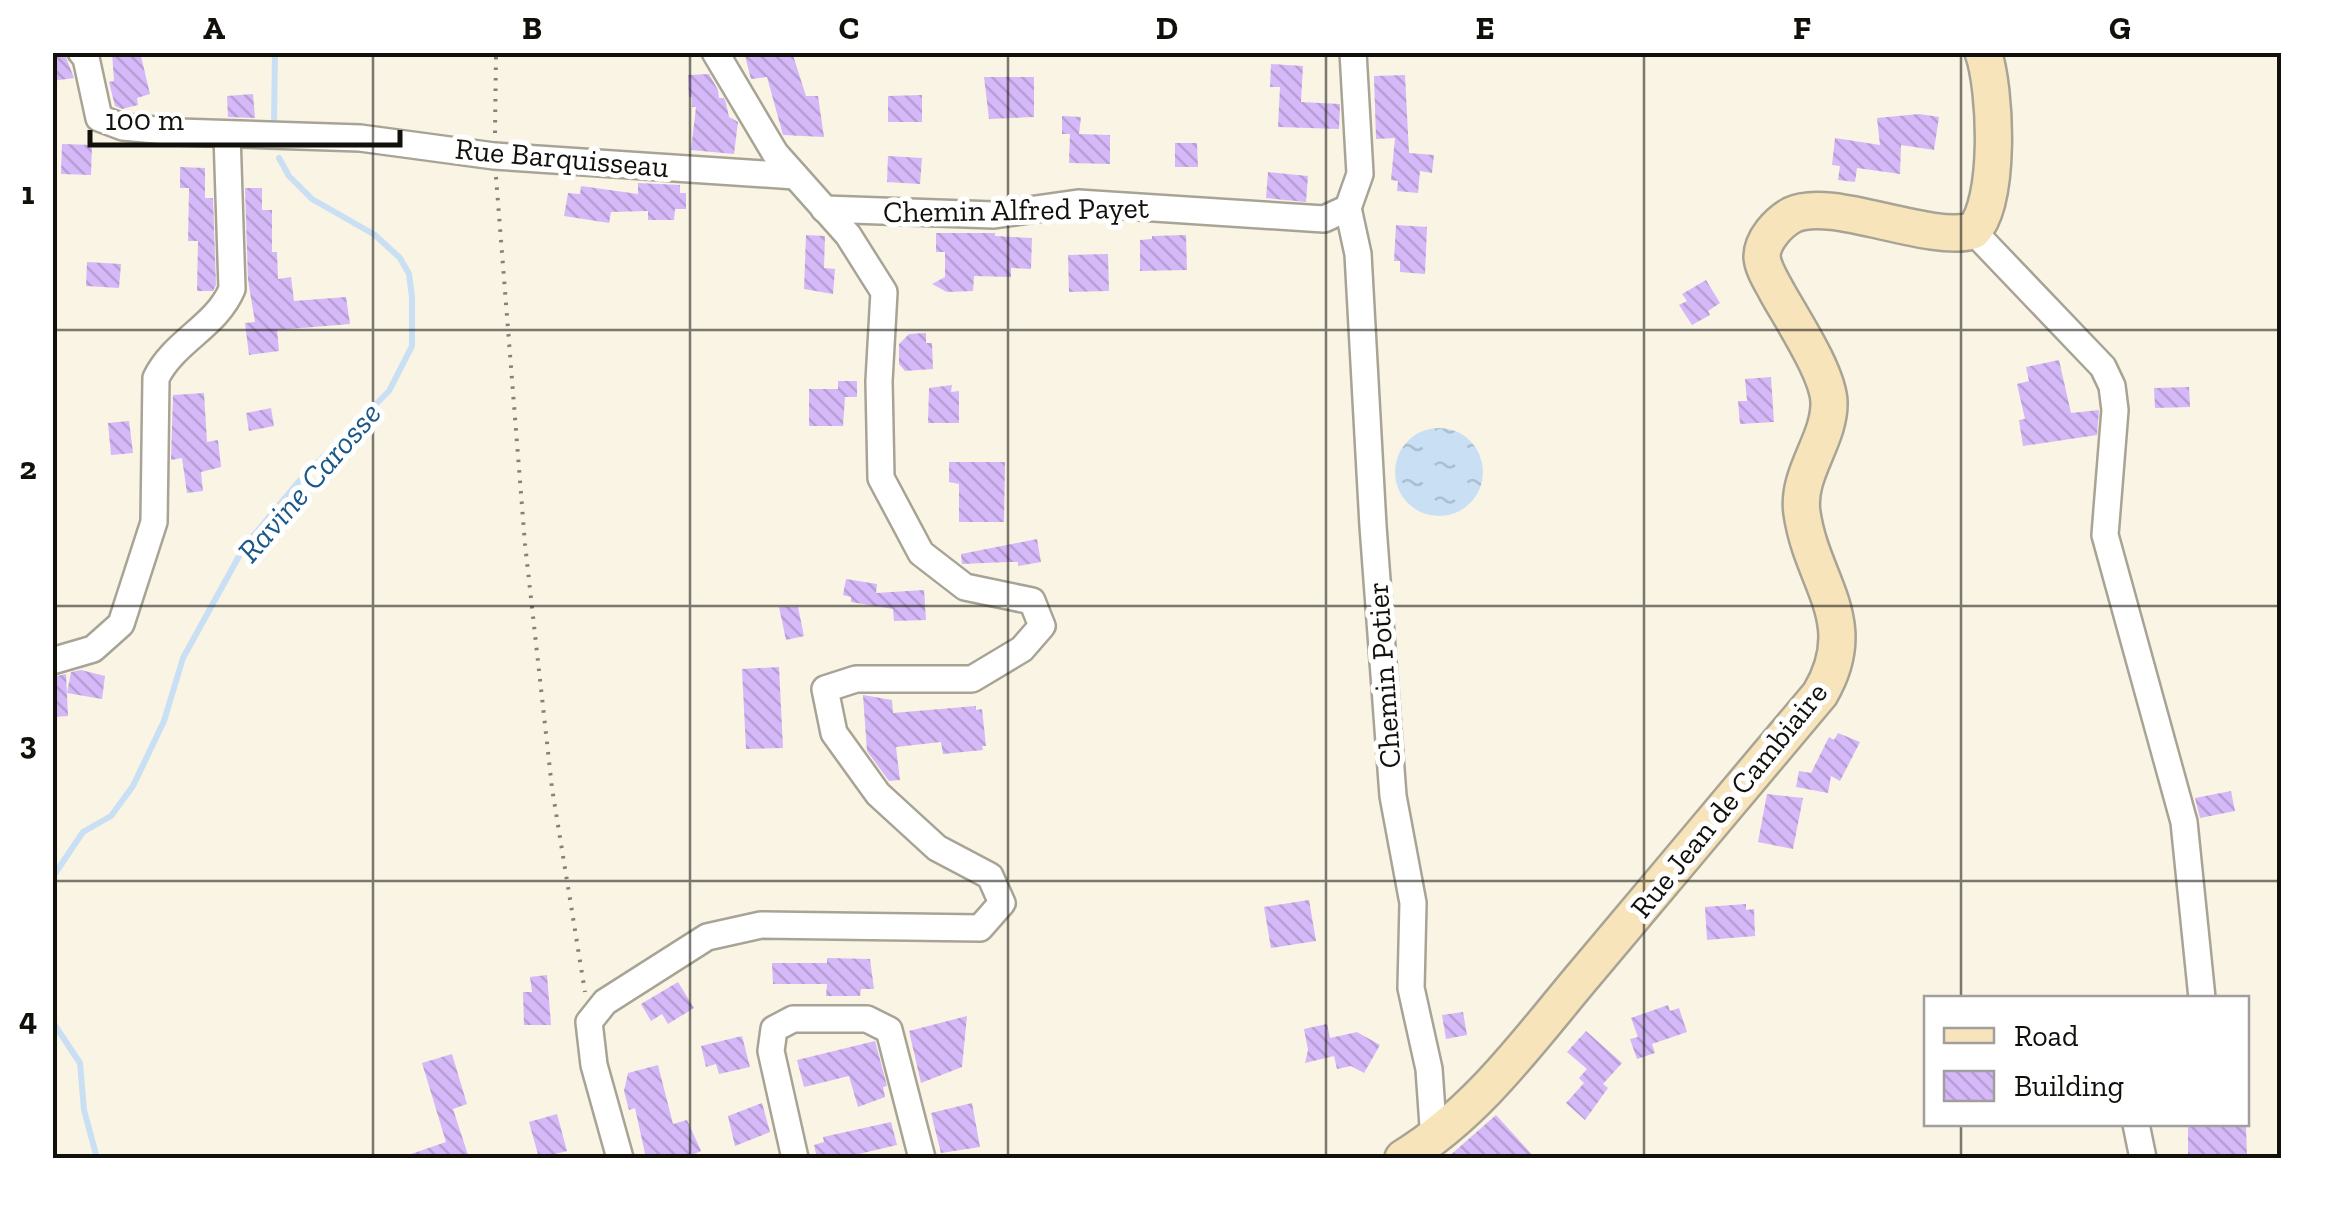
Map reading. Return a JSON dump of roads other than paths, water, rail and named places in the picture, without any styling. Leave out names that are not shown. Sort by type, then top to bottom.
[{"type":"main road","points":[[1973,231],[1980,224],[1990,182],[1992,89],[1983,52]]},
{"type":"main road","name":"Rue Jean de Cambiaire","points":[[1403,1158],[1434,1140],[1460,1117],[1522,1049],[1820,694],[1834,671],[1839,632],[1802,512],[1803,486],[1824,429],[1829,401],[1816,363],[1768,274],[1762,256],[1768,238],[1778,225],[1796,213],[1818,210],[1948,232],[1973,231]]},
{"type":"street","name":"Rue Barquisseau","points":[[81,52],[86,58],[99,118],[123,126],[360,138],[494,156],[795,176]]},
{"type":"street","points":[[620,1158],[594,1064],[589,1022],[606,1002],[707,937],[760,925],[980,928],[1002,903],[990,876],[937,848],[878,794],[834,732],[825,689],[856,679],[972,678],[1022,650],[1042,626],[1032,601],[966,587],[922,553],[881,478],[879,381],[884,292],[848,236],[775,153],[715,52]]},
{"type":"street","points":[[1348,208],[1360,174],[1352,52]]},
{"type":"street","points":[[52,661],[93,649],[121,624],[138,576],[154,522],[156,378],[164,361],[224,310],[232,290],[227,134]]},
{"type":"street","name":"Chemin Alfred Payet","points":[[824,209],[994,215],[1078,202],[1324,219],[1348,208]]},
{"type":"street","name":"Chemin Potier","points":[[1348,208],[1358,254],[1393,796],[1413,903],[1412,988],[1429,1069],[1434,1140]]},
{"type":"street","points":[[1973,231],[2103,367],[2112,386],[2115,410],[2105,535],[2184,822],[2202,996]]},
{"type":"street","points":[[795,1158],[771,1051],[774,1029],[793,1019],[867,1019],[889,1030],[922,1158]]},
{"type":"street","points":[[2136,1126],[2143,1158]]},
{"type":"water","points":[[1439,428],[1464,435],[1476,447],[1483,472],[1476,497],[1464,509],[1439,516],[1414,509],[1402,497],[1395,472],[1402,447],[1414,435]]},
{"type":"waterway","name":"Ravine Carosse","points":[[274,124],[275,52]]},
{"type":"waterway","name":"Ravine Carosse","points":[[52,878],[83,832],[111,816],[133,786],[164,721],[183,658],[244,547],[301,479],[389,391],[412,346],[409,274],[400,258],[375,235],[312,199],[289,176],[279,158]]},
{"type":"waterway","name":"Ravine Carosse","points":[[52,1021],[80,1063],[84,1110],[97,1158]]}]
